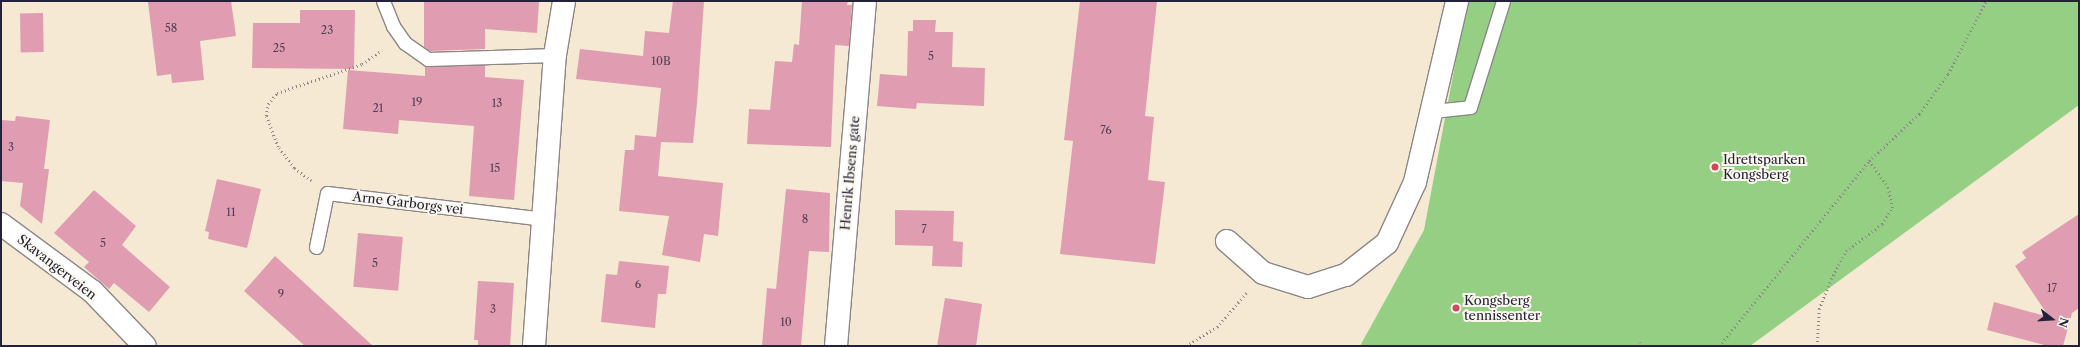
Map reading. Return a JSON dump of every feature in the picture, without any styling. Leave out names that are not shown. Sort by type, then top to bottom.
[{"type":"street","points":[[534,346],[555,55],[564,1]]},
{"type":"street","name":"Henrik Ibsens gate","points":[[836,346],[865,1]]},
{"type":"street","points":[[1226,241],[1263,274],[1308,287],[1346,275],[1387,243],[1415,182],[1433,111],[1457,1]]},
{"type":"street","name":"Skavangerveien","points":[[1,224],[92,291],[145,346]]},
{"type":"lane","points":[[384,1],[393,26],[406,43],[428,59],[555,55]]},
{"type":"lane","points":[[1433,111],[1470,107],[1503,1]]},
{"type":"lane","points":[[316,247],[327,193]]},
{"type":"lane","name":"Arne Garborgs vei","points":[[327,193],[544,219]]},
{"type":"path","points":[[1719,346],[1869,161],[1919,114],[1948,74],[1986,1]]},
{"type":"path","points":[[327,193],[294,168],[278,147],[266,116],[268,104],[277,94],[362,64],[392,42],[393,26]]},
{"type":"path","points":[[1817,346],[1819,309],[1831,279],[1846,251],[1882,224],[1892,208],[1888,188],[1869,161]]},
{"type":"path","points":[[1186,346],[1216,327],[1263,274]]},
{"type":"path","points":[[1640,342],[1641,346]]},
{"type":"green space","name":"Idrettsparken Kongsberg","points":[[1467,1],[2079,1],[2079,105],[1750,346],[1360,346],[1424,230]]},
{"type":"building","points":[[231,1],[236,36],[200,41],[204,80],[172,83],[171,74],[157,76],[148,2]]},
{"type":"building","points":[[424,1],[539,1],[537,33],[485,29],[485,49],[430,51],[424,47]]},
{"type":"building","points":[[673,1],[704,1],[697,103],[693,143],[661,142],[658,176],[723,183],[718,236],[704,234],[700,262],[662,255],[669,216],[619,211],[625,150],[634,150],[635,135],[656,137],[661,88],[576,79],[580,49],[643,56],[645,31],[669,33]]},
{"type":"building","points":[[802,1],[848,1],[847,5],[852,5],[849,46],[835,45],[831,147],[747,144],[749,109],[770,110],[775,61],[792,62],[794,44],[799,45]]},
{"type":"building","points":[[1080,1],[1157,1],[1145,116],[1154,117],[1148,180],[1165,182],[1155,264],[1060,254],[1073,141],[1064,140]]},
{"type":"building","points":[[300,10],[355,10],[354,69],[252,68],[253,23],[300,23]]},
{"type":"building","points":[[20,13],[43,13],[44,52],[21,52]]},
{"type":"building","points":[[913,20],[936,20],[935,32],[953,32],[952,67],[985,68],[984,106],[917,103],[916,109],[877,106],[880,74],[907,76],[908,31],[913,31]]},
{"type":"building","points":[[485,65],[485,77],[524,80],[514,200],[469,196],[474,126],[399,120],[398,134],[343,129],[348,70],[425,76],[425,66]]},
{"type":"building","points":[[16,116],[50,120],[44,169],[49,169],[42,224],[20,206],[23,183],[1,181],[1,120],[15,121]]},
{"type":"building","points":[[217,179],[261,189],[247,248],[208,239],[209,232],[205,231]]},
{"type":"building","points":[[786,189],[830,193],[829,252],[809,251],[801,346],[762,346],[767,288],[776,289]]},
{"type":"building","points":[[94,190],[136,226],[122,245],[170,287],[149,312],[114,283],[109,289],[84,267],[89,262],[54,233]]},
{"type":"building","points":[[895,210],[954,211],[953,241],[963,242],[962,267],[932,266],[933,246],[895,245]]},
{"type":"building","points":[[2079,214],[2079,308],[2072,313],[2063,346],[2048,346],[1987,330],[1994,302],[2049,317],[2015,266],[2026,258],[2022,252]]},
{"type":"building","points":[[358,233],[403,237],[398,291],[353,287]]},
{"type":"building","points":[[275,256],[373,346],[305,346],[244,291]]},
{"type":"building","points":[[619,261],[669,266],[666,294],[658,294],[655,328],[601,322],[606,274],[617,275]]},
{"type":"building","points":[[478,281],[514,283],[510,346],[478,346],[478,340],[474,340]]},
{"type":"building","points":[[945,298],[982,304],[976,346],[937,346]]},
{"type":"place","name":"Idrettsparken Kongsberg","points":[[1715,167]]},
{"type":"place","name":"Kongsberg tennissenter","points":[[1456,308]]}]
